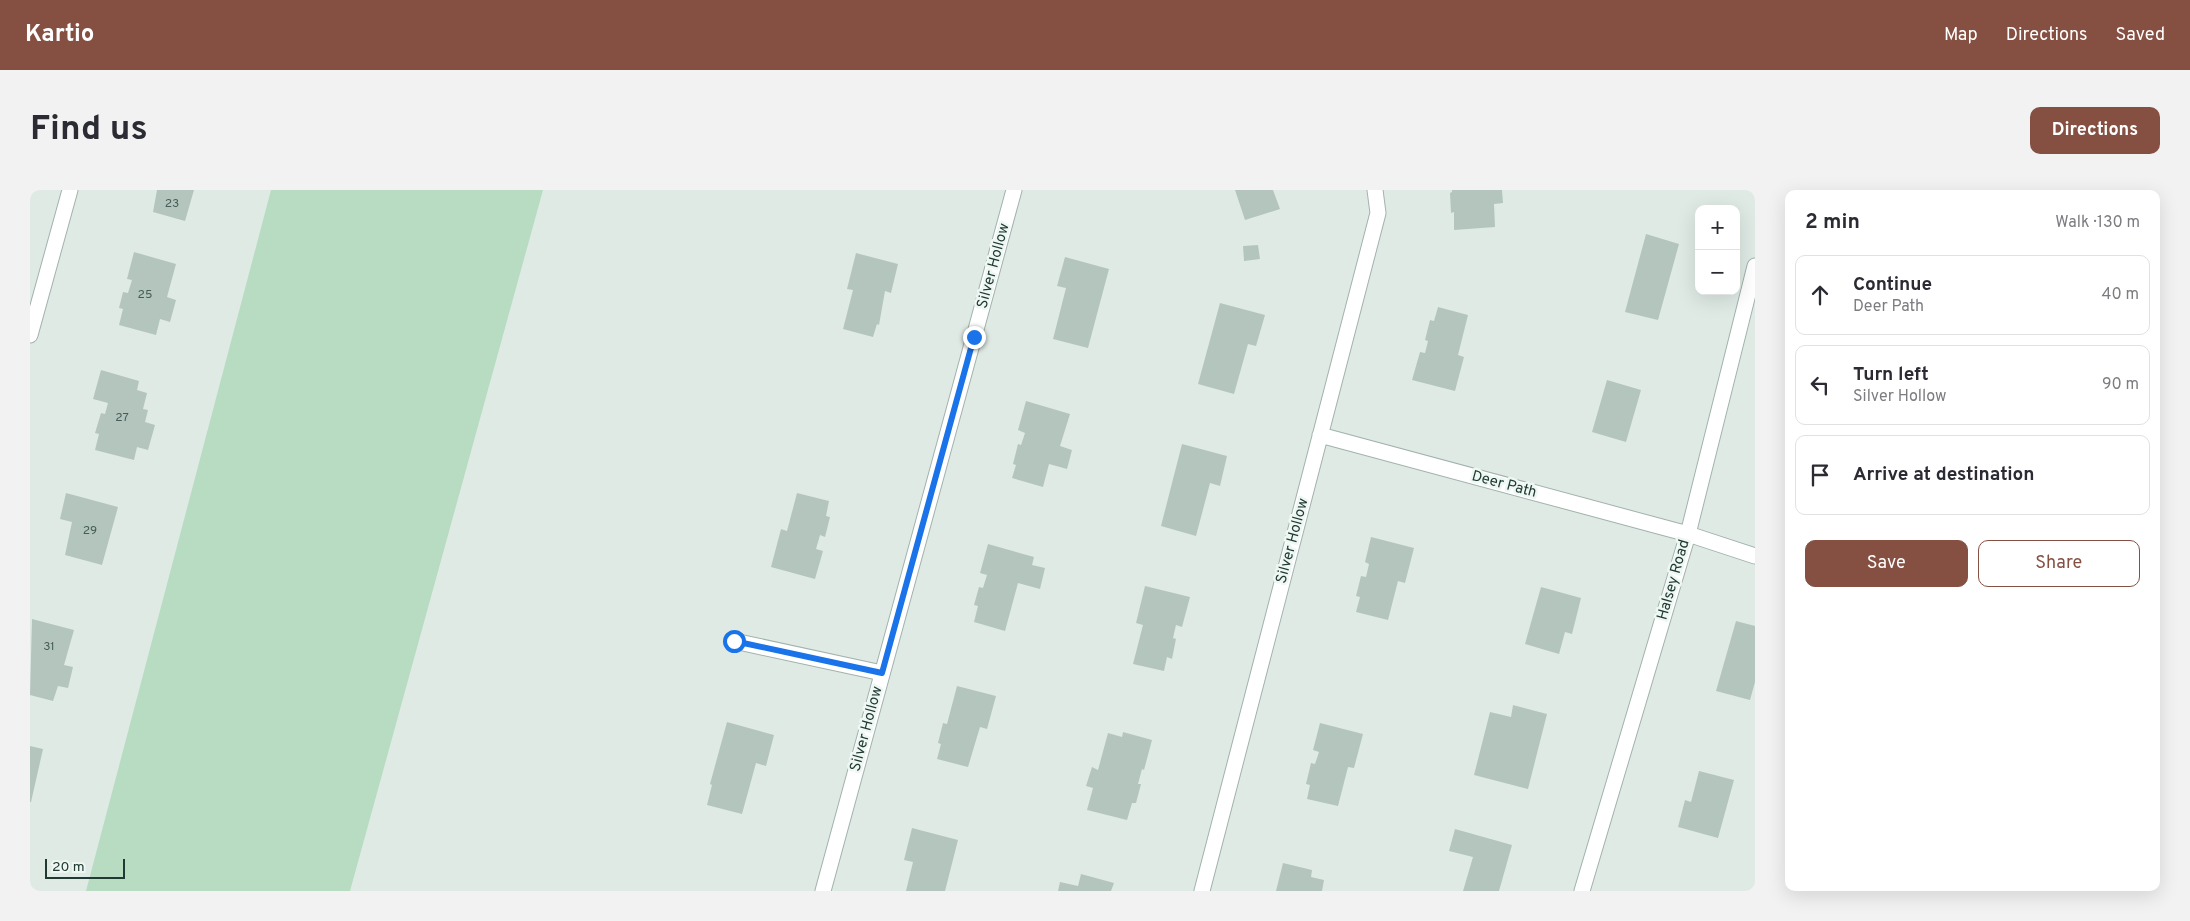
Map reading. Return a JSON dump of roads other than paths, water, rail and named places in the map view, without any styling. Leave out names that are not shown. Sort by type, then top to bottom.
[{"type":"street","points":[[30,335],[70,190]]},
{"type":"street","name":"Silver Hollow","points":[[823,891],[1014,190]]},
{"type":"street","name":"Silver Hollow","points":[[1202,891],[1378,213],[1374,190]]},
{"type":"street","name":"Halsey Road","points":[[1582,891],[1688,534],[1755,266]]},
{"type":"street","name":"Deer Path","points":[[1320,435],[1688,534],[1755,556]]},
{"type":"street","points":[[734,641],[882,673]]}]
